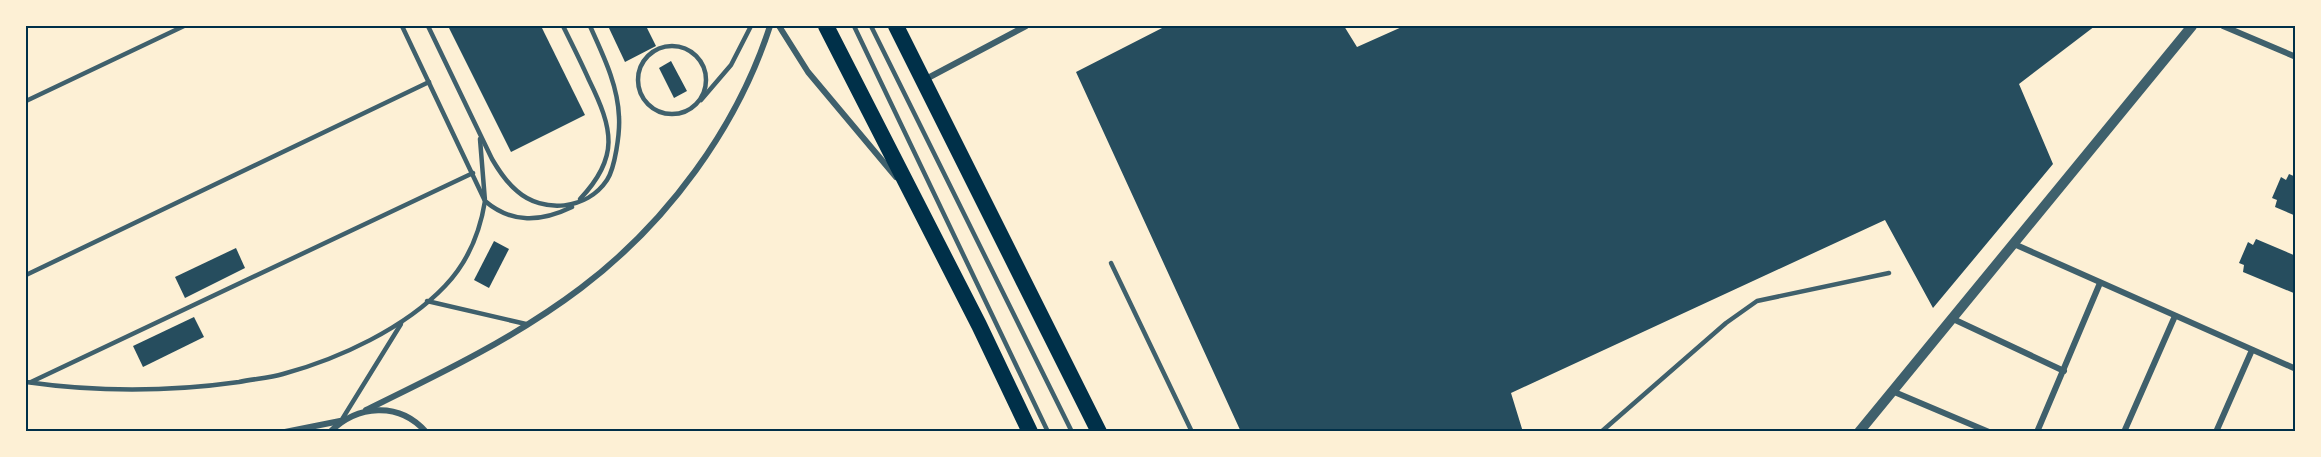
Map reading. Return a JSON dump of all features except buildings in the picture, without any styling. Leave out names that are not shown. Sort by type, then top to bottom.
[{"type":"highway","points":[[825,26],[979,325],[1030,432]]},
{"type":"highway","points":[[896,26],[1099,432]]},
{"type":"street","points":[[285,432],[341,421],[444,372],[579,290],[608,266],[667,206],[709,152],[748,83],[770,26]]},
{"type":"street","points":[[779,26],[808,72],[915,200]]},
{"type":"street","points":[[923,81],[1026,26]]},
{"type":"street","points":[[1859,432],[2192,26]]},
{"type":"street","points":[[2223,26],[2295,57]]},
{"type":"street","points":[[2013,243],[2295,369]]},
{"type":"street","points":[[2037,432],[2100,283]]},
{"type":"street","points":[[2124,432],[2175,316]]},
{"type":"street","points":[[1951,318],[2064,371]]},
{"type":"street","points":[[2216,432],[2252,350]]},
{"type":"street","points":[[1892,391],[1989,432]]},
{"type":"street","points":[[366,410],[385,409],[404,414],[426,432]]},
{"type":"street","points":[[330,432],[341,421]]},
{"type":"lane","points":[[26,101],[184,26]]},
{"type":"lane","points":[[402,26],[485,201],[504,214],[529,219],[553,215],[575,205],[599,189],[608,179],[619,117],[615,89],[606,61],[590,26]]},
{"type":"lane","points":[[428,26],[479,133],[504,179],[519,193],[538,203],[556,207],[575,205],[594,183],[606,162],[609,148],[609,128],[602,106],[563,26]]},
{"type":"lane","points":[[696,104],[706,85],[703,64],[696,55],[677,46],[654,51],[646,59],[639,78],[640,88],[649,104],[667,113],[678,113],[696,104],[711,90],[731,65],[751,26]]},
{"type":"lane","points":[[854,26],[1048,432]]},
{"type":"lane","points":[[871,26],[1072,432]]},
{"type":"lane","points":[[26,275],[429,82]]},
{"type":"lane","points":[[28,382],[78,388],[167,390],[282,375],[354,348],[403,322],[445,286],[461,266],[481,224],[485,201],[479,133]]},
{"type":"lane","points":[[28,382],[473,173]]},
{"type":"lane","points":[[1112,263],[1192,432]]},
{"type":"lane","points":[[1601,432],[1726,323],[1757,301],[1888,273]]},
{"type":"lane","points":[[427,301],[526,324]]},
{"type":"lane","points":[[341,421],[403,322]]}]
